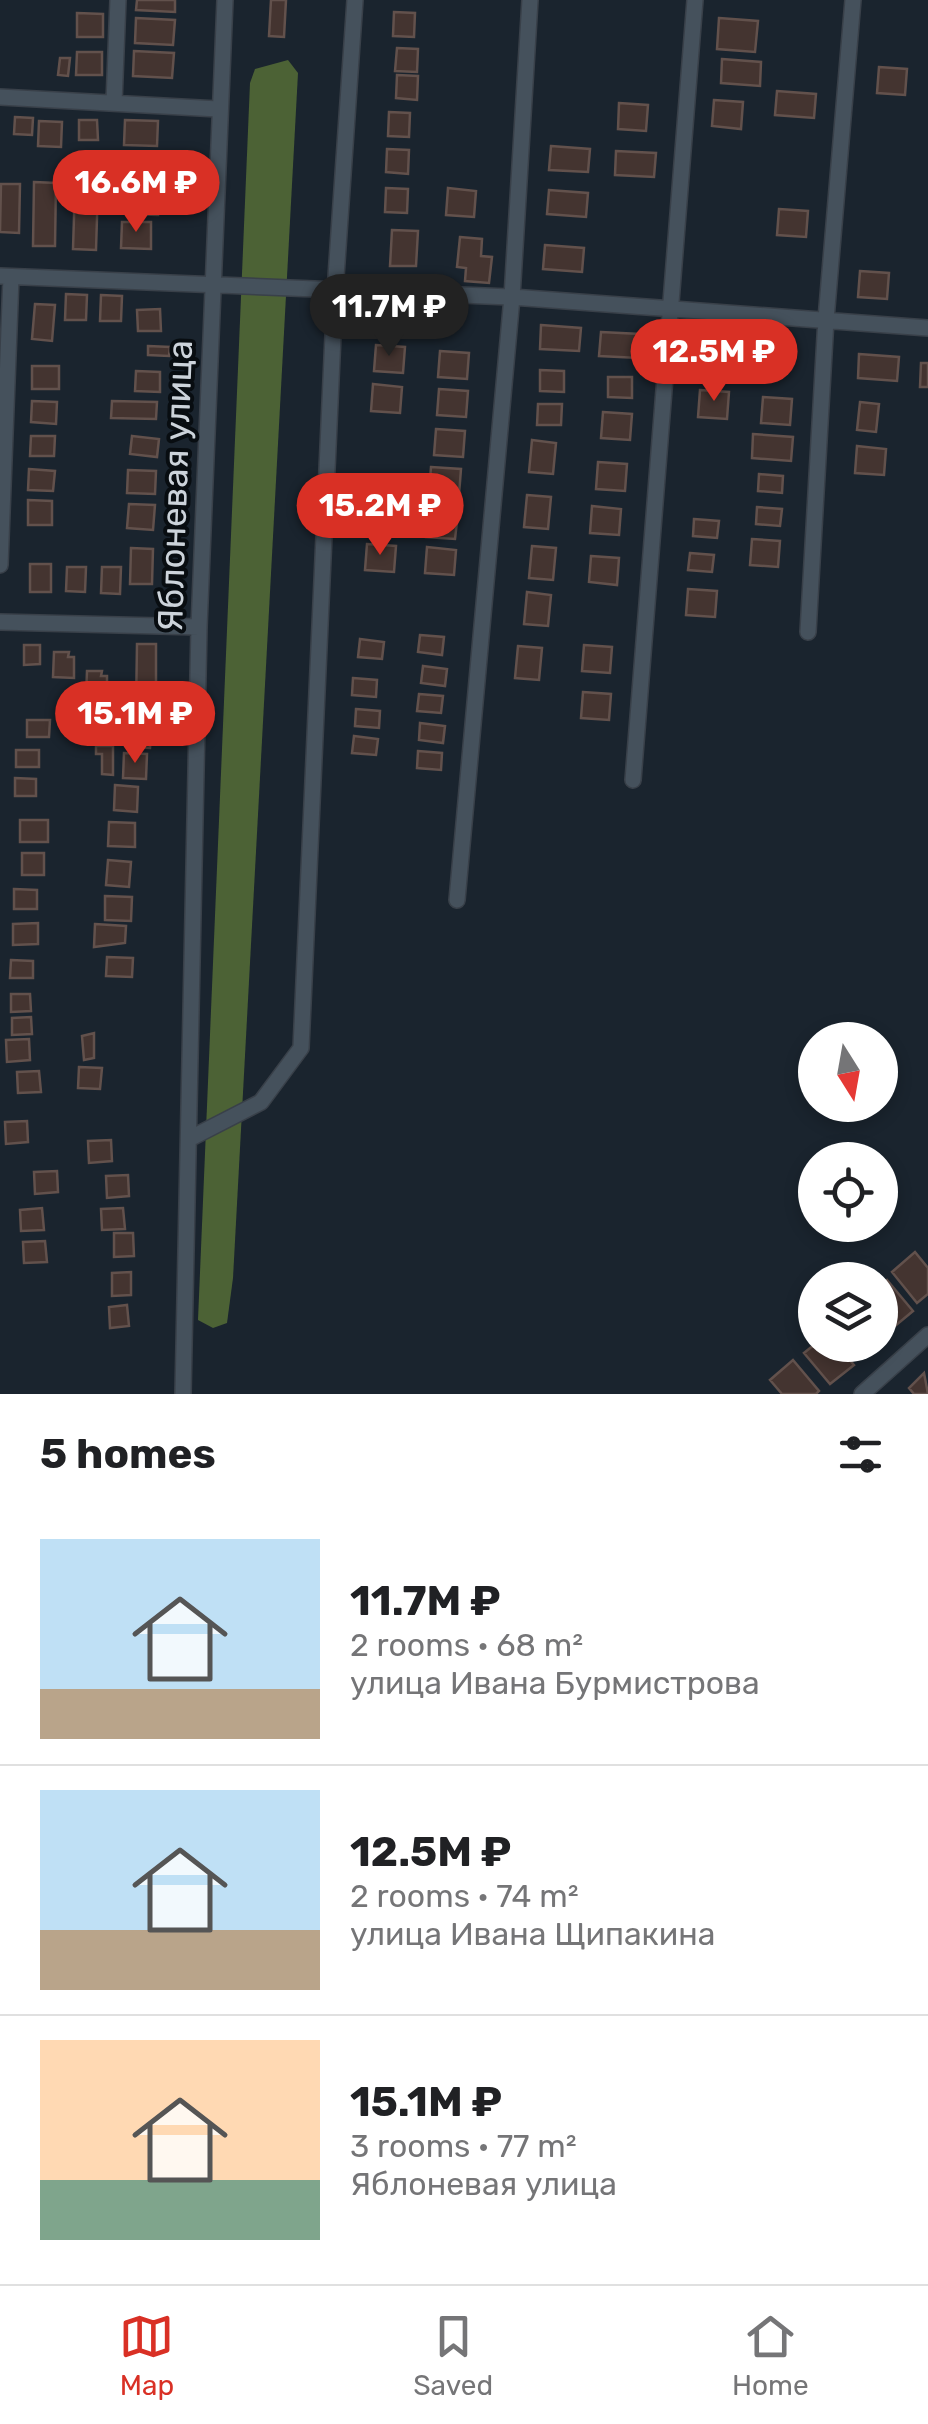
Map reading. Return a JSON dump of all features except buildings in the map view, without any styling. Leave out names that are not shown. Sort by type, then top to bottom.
[{"type":"street","points":[[114,103],[118,0]]},
{"type":"street","name":"Яблоневая улица","points":[[184,1394],[199,627],[225,0]]},
{"type":"street","points":[[188,1139],[260,1102],[300,1048],[336,292],[355,0]]},
{"type":"street","points":[[457,900],[512,297],[530,0]]},
{"type":"street","points":[[633,780],[695,0]]},
{"type":"street","points":[[808,632],[826,319],[853,0]]},
{"type":"street","points":[[0,98],[218,109]]},
{"type":"street","points":[[0,565],[5,276],[213,288],[512,297],[928,328]]},
{"type":"street","points":[[0,622],[199,627]]},
{"type":"street","points":[[862,1394],[928,1336]]},
{"type":"green space","points":[[288,60],[298,73],[233,1278],[227,1323],[213,1328],[198,1320],[250,83],[255,69]]}]
